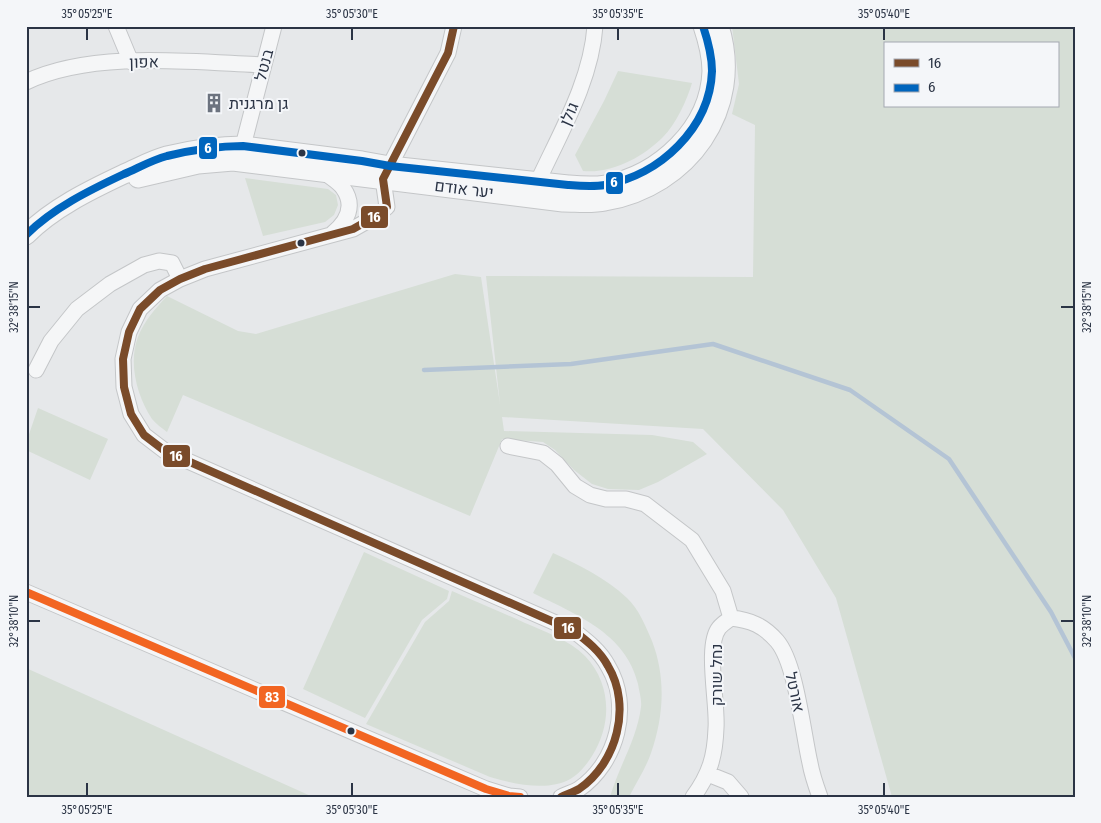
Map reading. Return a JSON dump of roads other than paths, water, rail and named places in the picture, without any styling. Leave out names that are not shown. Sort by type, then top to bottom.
[{"type":"street","points":[[116,26],[132,62]]},
{"type":"street","name":"בנטל","points":[[242,154],[274,26]]},
{"type":"street","points":[[454,26],[448,53],[386,173],[387,207],[353,230],[205,270],[180,279],[160,290],[140,309],[129,332],[123,360],[124,387],[131,414],[144,434],[165,451],[574,631],[594,647],[608,666],[617,685],[620,706],[619,727],[608,755],[581,793],[561,797]]},
{"type":"street","name":"גולן","points":[[534,190],[584,80],[590,60],[595,26]]},
{"type":"street","name":"יער אודם","points":[[534,190],[589,187],[625,180],[671,153],[693,129],[706,103],[712,65],[704,26]]},
{"type":"street","name":"יער אודם","points":[[242,154],[324,172],[386,173],[534,190],[584,203],[604,202],[654,183],[696,151],[707,135],[715,121],[726,71],[726,55],[719,26]]},
{"type":"street","name":"אפון","points":[[26,82],[69,68],[99,63],[264,65]]},
{"type":"street","name":"יער אודם","points":[[26,235],[89,191],[198,164],[233,160],[242,154],[362,161],[386,173]]},
{"type":"street","points":[[324,172],[342,186],[349,198],[349,211],[344,224],[330,236]]},
{"type":"street","points":[[36,370],[51,341],[77,310],[110,284],[144,265],[159,261],[172,263],[180,279]]},
{"type":"street","points":[[508,446],[543,454],[557,464],[575,486],[590,495],[606,499],[626,499],[645,504],[692,540],[723,591],[731,618]]},
{"type":"street","points":[[26,592],[486,789],[509,796],[520,797]]},
{"type":"street","name":"נחל שורק","points":[[693,797],[708,774],[717,727],[712,657],[714,640],[718,628],[731,618]]},
{"type":"street","name":"אורטל","points":[[731,618],[749,620],[761,627],[778,642],[789,662],[810,764],[820,797]]},
{"type":"street","points":[[708,774],[728,782],[741,797]]},
{"type":"waterway","points":[[424,370],[571,364],[713,344],[850,390],[949,459],[1051,612],[1075,658]]},
{"type":"place","name":"גן מרגנית","points":[[214,103]]}]
